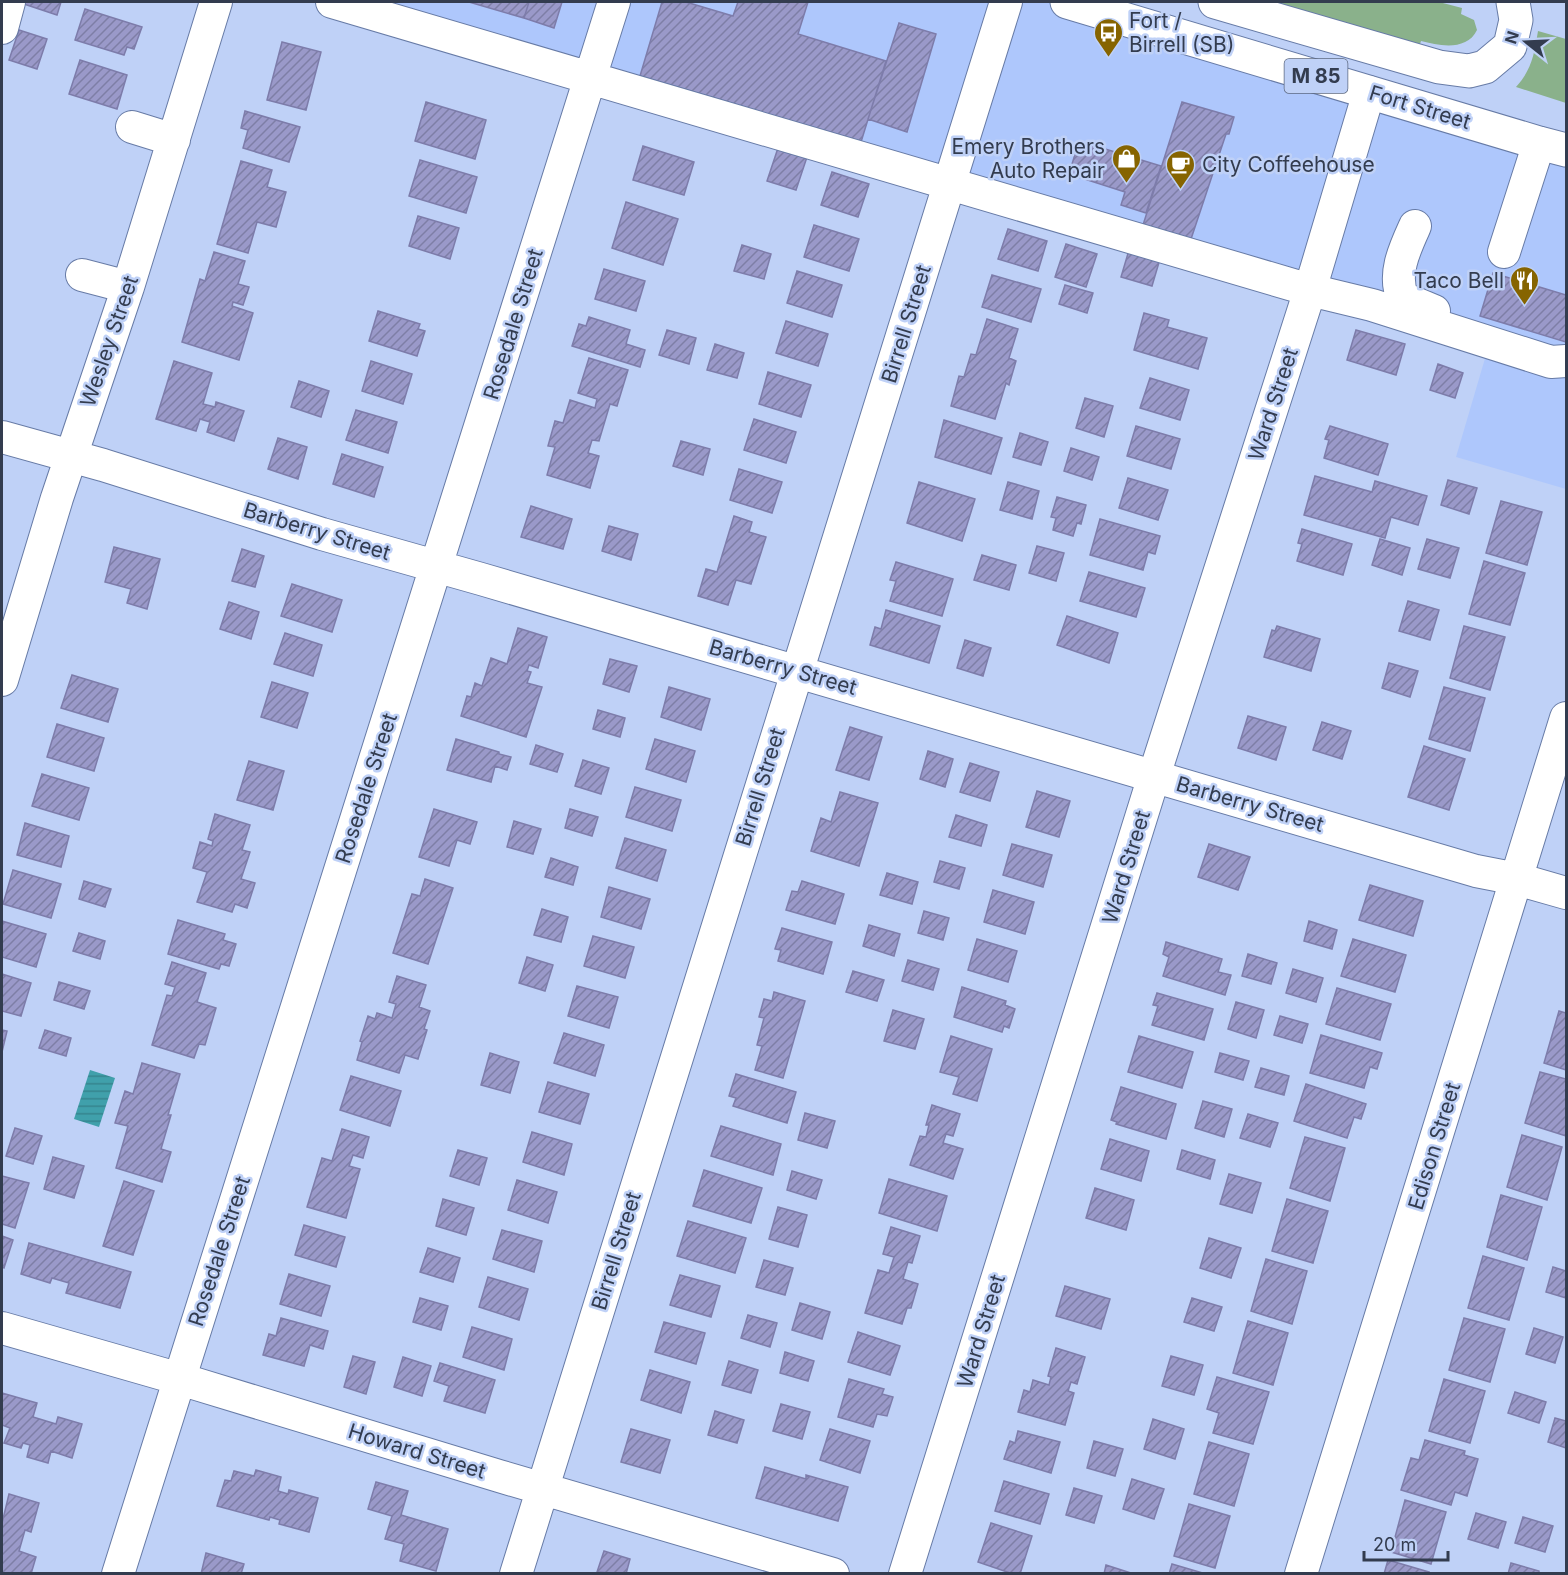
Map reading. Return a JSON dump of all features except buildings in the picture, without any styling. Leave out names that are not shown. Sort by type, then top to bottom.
[{"type":"main road","name":"Fort Street","points":[[1066,2],[1552,147]]},
{"type":"main road","points":[[1215,2],[1439,67],[1469,71],[1485,67],[1510,46],[1516,20],[1513,2]]},
{"type":"street","points":[[2,28],[9,2]]},
{"type":"street","name":"Wesley Street","points":[[2,680],[128,287],[216,2]]},
{"type":"street","points":[[332,2],[591,76],[1310,290],[1372,305],[1551,362],[1566,361]]},
{"type":"street","name":"Rosedale Street","points":[[118,1574],[614,2]]},
{"type":"street","name":"Birrell Street","points":[[516,1574],[1006,2]]},
{"type":"street","name":"Ward Street","points":[[905,1574],[1154,777],[1310,290],[1369,92]]},
{"type":"street","points":[[132,127],[174,140]]},
{"type":"street","points":[[1504,252],[1552,147]]},
{"type":"street","points":[[1372,305],[1405,224],[1407,244],[1398,278],[1398,287],[1403,298],[1415,305],[1566,351]]},
{"type":"street","points":[[82,275],[128,287]]},
{"type":"street","name":"Barberry Street","points":[[2,437],[72,456],[322,534],[1476,871],[1517,879],[1566,893]]},
{"type":"street","name":"Edison Street","points":[[1301,1574],[1566,718]]},
{"type":"street","name":"Howard Street","points":[[2,1328],[180,1378],[832,1574]]},
{"type":"shaded area","points":[[332,2],[1067,2],[1566,150],[1566,489],[1456,457],[1486,355],[1305,304]]},
{"type":"shaded area","points":[[1266,2],[1439,2],[1462,8],[1461,14],[1474,20],[1477,30],[1473,37],[1460,44],[1444,45],[1421,41],[1419,47]]},
{"type":"shaded area","points":[[1538,31],[1566,39],[1566,103],[1516,87],[1526,74]]},
{"type":"shaded area","points":[[90,1070],[115,1078],[99,1127],[74,1119]]},
{"type":"place","name":"Fort / Birrell (SB)","points":[[1108,58]]},
{"type":"place","name":"Emery Brothers Auto Repair","points":[[1126,184]]},
{"type":"place","name":"City Coffeehouse","points":[[1181,190]]},
{"type":"place","name":"Taco Bell","points":[[1525,306]]}]
